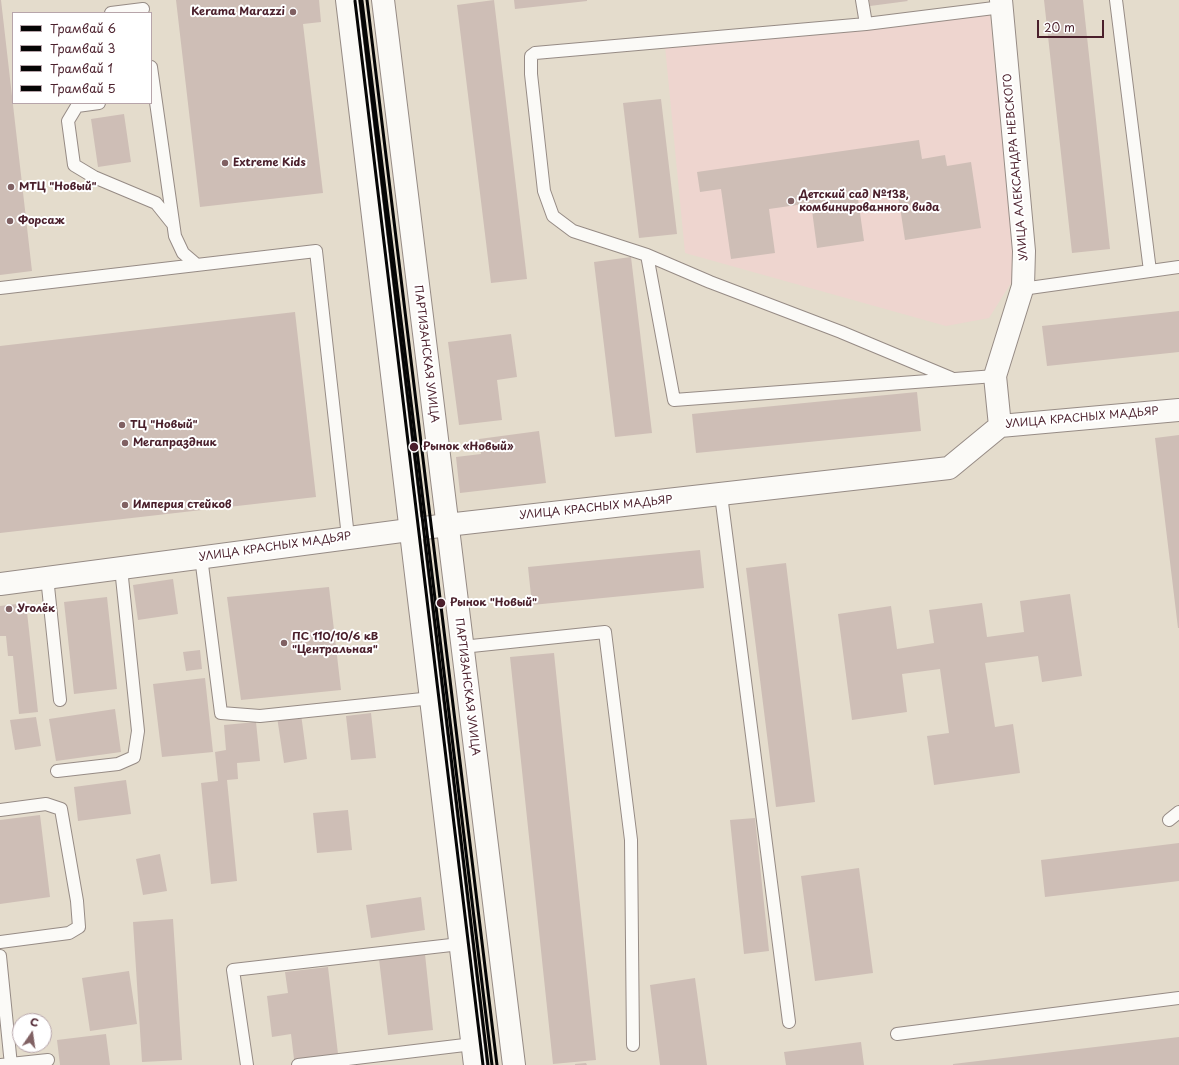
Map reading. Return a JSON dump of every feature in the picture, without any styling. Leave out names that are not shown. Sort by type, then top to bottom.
[{"type":"street","points":[[347,0],[412,529],[474,1055]]},
{"type":"street","name":"ПАРТИЗАНСКАЯ УЛИЦА","points":[[383,0],[514,1065]]},
{"type":"street","name":"УЛИЦА АЛЕКСАНДРА НЕВСКОГО","points":[[1000,426],[994,376],[1022,289],[1024,251],[1001,4]]},
{"type":"street","name":"УЛИЦА КРАСНЫХ МАДЬЯР","points":[[0,584],[412,529],[949,468],[1000,426],[1179,410]]},
{"type":"lane","points":[[862,0],[866,24]]},
{"type":"lane","points":[[1116,0],[1150,270]]},
{"type":"lane","points":[[951,378],[841,332],[710,282],[647,255],[573,231],[553,216],[544,191],[531,74],[532,56],[535,53],[866,24],[1001,4]]},
{"type":"lane","points":[[119,12],[142,9]]},
{"type":"lane","points":[[152,74],[175,236],[183,253],[197,265]]},
{"type":"lane","points":[[92,104],[77,106],[68,121],[74,165],[94,177],[156,203],[173,224]]},
{"type":"lane","points":[[0,288],[316,251],[348,537]]},
{"type":"lane","points":[[647,255],[674,400],[951,378],[994,376]]},
{"type":"lane","points":[[1022,289],[1179,267]]},
{"type":"lane","points":[[721,495],[788,1022]]},
{"type":"lane","points":[[201,557],[221,713],[260,716],[432,698]]},
{"type":"lane","points":[[57,771],[118,764],[134,756],[138,731],[120,568]]},
{"type":"lane","points":[[47,577],[60,700]]},
{"type":"lane","points":[[462,647],[605,632],[631,840],[633,1045]]},
{"type":"lane","points":[[0,810],[46,804],[61,809],[79,927],[69,933],[0,942]]},
{"type":"lane","points":[[1169,820],[1179,812]]},
{"type":"lane","points":[[247,1065],[233,970],[460,944]]},
{"type":"lane","points":[[0,956],[8,1065],[48,1060]]},
{"type":"lane","points":[[897,1034],[1179,998]]},
{"type":"lane","points":[[298,1065],[474,1055]]},
{"type":"shaded area","points":[[990,14],[1016,275],[989,318],[946,326],[685,253],[665,46]]},
{"type":"building","name":"МТЦ \"Новый\"","points":[[0,0],[1,0],[32,271],[0,275]]},
{"type":"building","points":[[176,0],[319,0],[321,22],[303,24],[323,193],[200,207]]},
{"type":"building","points":[[494,0],[527,279],[491,283],[457,5]]},
{"type":"building","points":[[514,0],[587,0],[587,1],[515,9]]},
{"type":"building","points":[[869,0],[907,0],[908,1],[870,6]]},
{"type":"building","points":[[1044,0],[1083,0],[1110,249],[1072,253]]},
{"type":"building","points":[[661,99],[677,234],[639,238],[623,103]]},
{"type":"building","points":[[124,114],[131,162],[98,167],[91,119]]},
{"type":"building","name":"Детский сад №138, комбинированного вида","points":[[919,140],[922,159],[945,155],[947,166],[971,162],[981,228],[905,240],[898,194],[858,199],[864,241],[817,248],[811,203],[769,209],[775,253],[731,259],[721,189],[700,192],[697,172]]},
{"type":"building","points":[[631,257],[652,433],[615,437],[594,262]]},
{"type":"building","points":[[1179,311],[1179,352],[1047,366],[1042,326]]},
{"type":"building","name":"ТЦ \"Новый\"","points":[[295,312],[316,497],[0,533],[0,346]]},
{"type":"building","points":[[511,334],[517,377],[497,380],[502,420],[459,425],[448,342]]},
{"type":"building","points":[[917,392],[921,431],[696,453],[692,414]]},
{"type":"building","points":[[539,431],[546,483],[460,493],[456,457],[481,454],[479,439]]},
{"type":"building","points":[[1179,435],[1179,628],[1178,628],[1155,438]]},
{"type":"building","points":[[700,550],[704,588],[532,605],[528,567]]},
{"type":"building","points":[[786,563],[815,802],[776,807],[746,568]]},
{"type":"building","points":[[173,579],[178,614],[138,620],[133,585]]},
{"type":"building","name":"ПС 110/10/6 кВ \"Центральная\"","points":[[329,587],[341,690],[241,700],[227,597]]},
{"type":"building","points":[[1070,594],[1082,676],[1042,682],[1038,656],[985,663],[995,727],[1013,724],[1020,773],[934,785],[927,736],[949,733],[940,669],[902,674],[907,712],[852,720],[838,614],[891,606],[897,649],[934,643],[929,610],[982,603],[987,637],[1024,632],[1020,601]]},
{"type":"building","points":[[107,597],[117,689],[74,694],[64,602]]},
{"type":"building","points":[[26,603],[38,712],[19,714],[13,656],[8,656],[6,636],[0,636],[0,606]]},
{"type":"building","points":[[200,650],[202,669],[186,671],[183,652]]},
{"type":"building","points":[[554,653],[596,1060],[553,1064],[510,657]]},
{"type":"building","points":[[205,678],[213,752],[162,757],[153,684]]},
{"type":"building","points":[[115,709],[121,752],[56,761],[49,719]]},
{"type":"building","points":[[371,713],[376,758],[351,760],[346,716]]},
{"type":"building","points":[[301,714],[307,759],[284,763],[277,717]]},
{"type":"building","points":[[36,717],[41,746],[15,750],[10,720]]},
{"type":"building","points":[[256,722],[260,761],[237,763],[238,779],[227,780],[237,881],[211,884],[201,783],[218,781],[215,752],[226,750],[224,725]]},
{"type":"building","points":[[126,780],[131,814],[78,821],[74,787]]},
{"type":"building","points":[[348,810],[352,850],[317,853],[313,813]]},
{"type":"building","points":[[40,815],[50,897],[0,904],[0,820]]},
{"type":"building","points":[[755,818],[769,951],[744,954],[730,820]]},
{"type":"building","points":[[1179,843],[1179,881],[1045,897],[1041,860]]},
{"type":"building","points":[[160,854],[167,891],[143,895],[136,859]]},
{"type":"building","points":[[859,868],[873,973],[815,981],[801,876]]},
{"type":"building","points":[[421,897],[425,930],[371,938],[366,905]]},
{"type":"building","points":[[173,919],[182,1060],[142,1062],[133,922]]},
{"type":"building","points":[[425,954],[433,1030],[388,1035],[379,959]]},
{"type":"building","points":[[328,967],[338,1054],[294,1059],[291,1034],[272,1037],[267,996],[288,993],[285,972]]},
{"type":"building","points":[[129,971],[137,1024],[90,1031],[82,978]]},
{"type":"building","points":[[695,978],[707,1065],[660,1065],[650,985]]},
{"type":"building","points":[[106,1034],[110,1065],[60,1065],[57,1040]]},
{"type":"building","points":[[1179,1037],[1179,1065],[953,1065],[953,1064]]},
{"type":"building","points":[[861,1042],[864,1065],[786,1065],[784,1052]]},
{"type":"building","points":[[586,1063],[587,1065],[575,1065],[575,1064]]},
{"type":"tram line","name":"1","points":[[360,0],[488,1065]]},
{"type":"tram line","name":"6","points":[[367,0],[497,1065]]},
{"type":"tram line","name":"5","points":[[355,1],[483,1065]]},
{"type":"tram line","name":"3","points":[[362,1],[492,1065]]},
{"type":"place","name":"Kerama Marazzi","points":[[293,12]]},
{"type":"place","name":"Extreme Kids","points":[[225,163]]},
{"type":"place","name":"МТЦ \"Новый\"","points":[[11,187]]},
{"type":"place","name":"Детский сад №138, комбинированного вида","points":[[791,201]]},
{"type":"place","name":"Форсаж","points":[[10,221]]},
{"type":"place","name":"ТЦ \"Новый\"","points":[[122,425]]},
{"type":"place","name":"Мегапраздник","points":[[125,443]]},
{"type":"place","name":"Рынок «Новый»","points":[[414,447]]},
{"type":"place","name":"Империя стейков","points":[[125,505]]},
{"type":"place","name":"Рынок \"Новый\"","points":[[441,603]]},
{"type":"place","name":"Уголёк","points":[[9,609]]},
{"type":"place","name":"ПС 110/10/6 кВ \"Центральная\"","points":[[284,643]]}]
